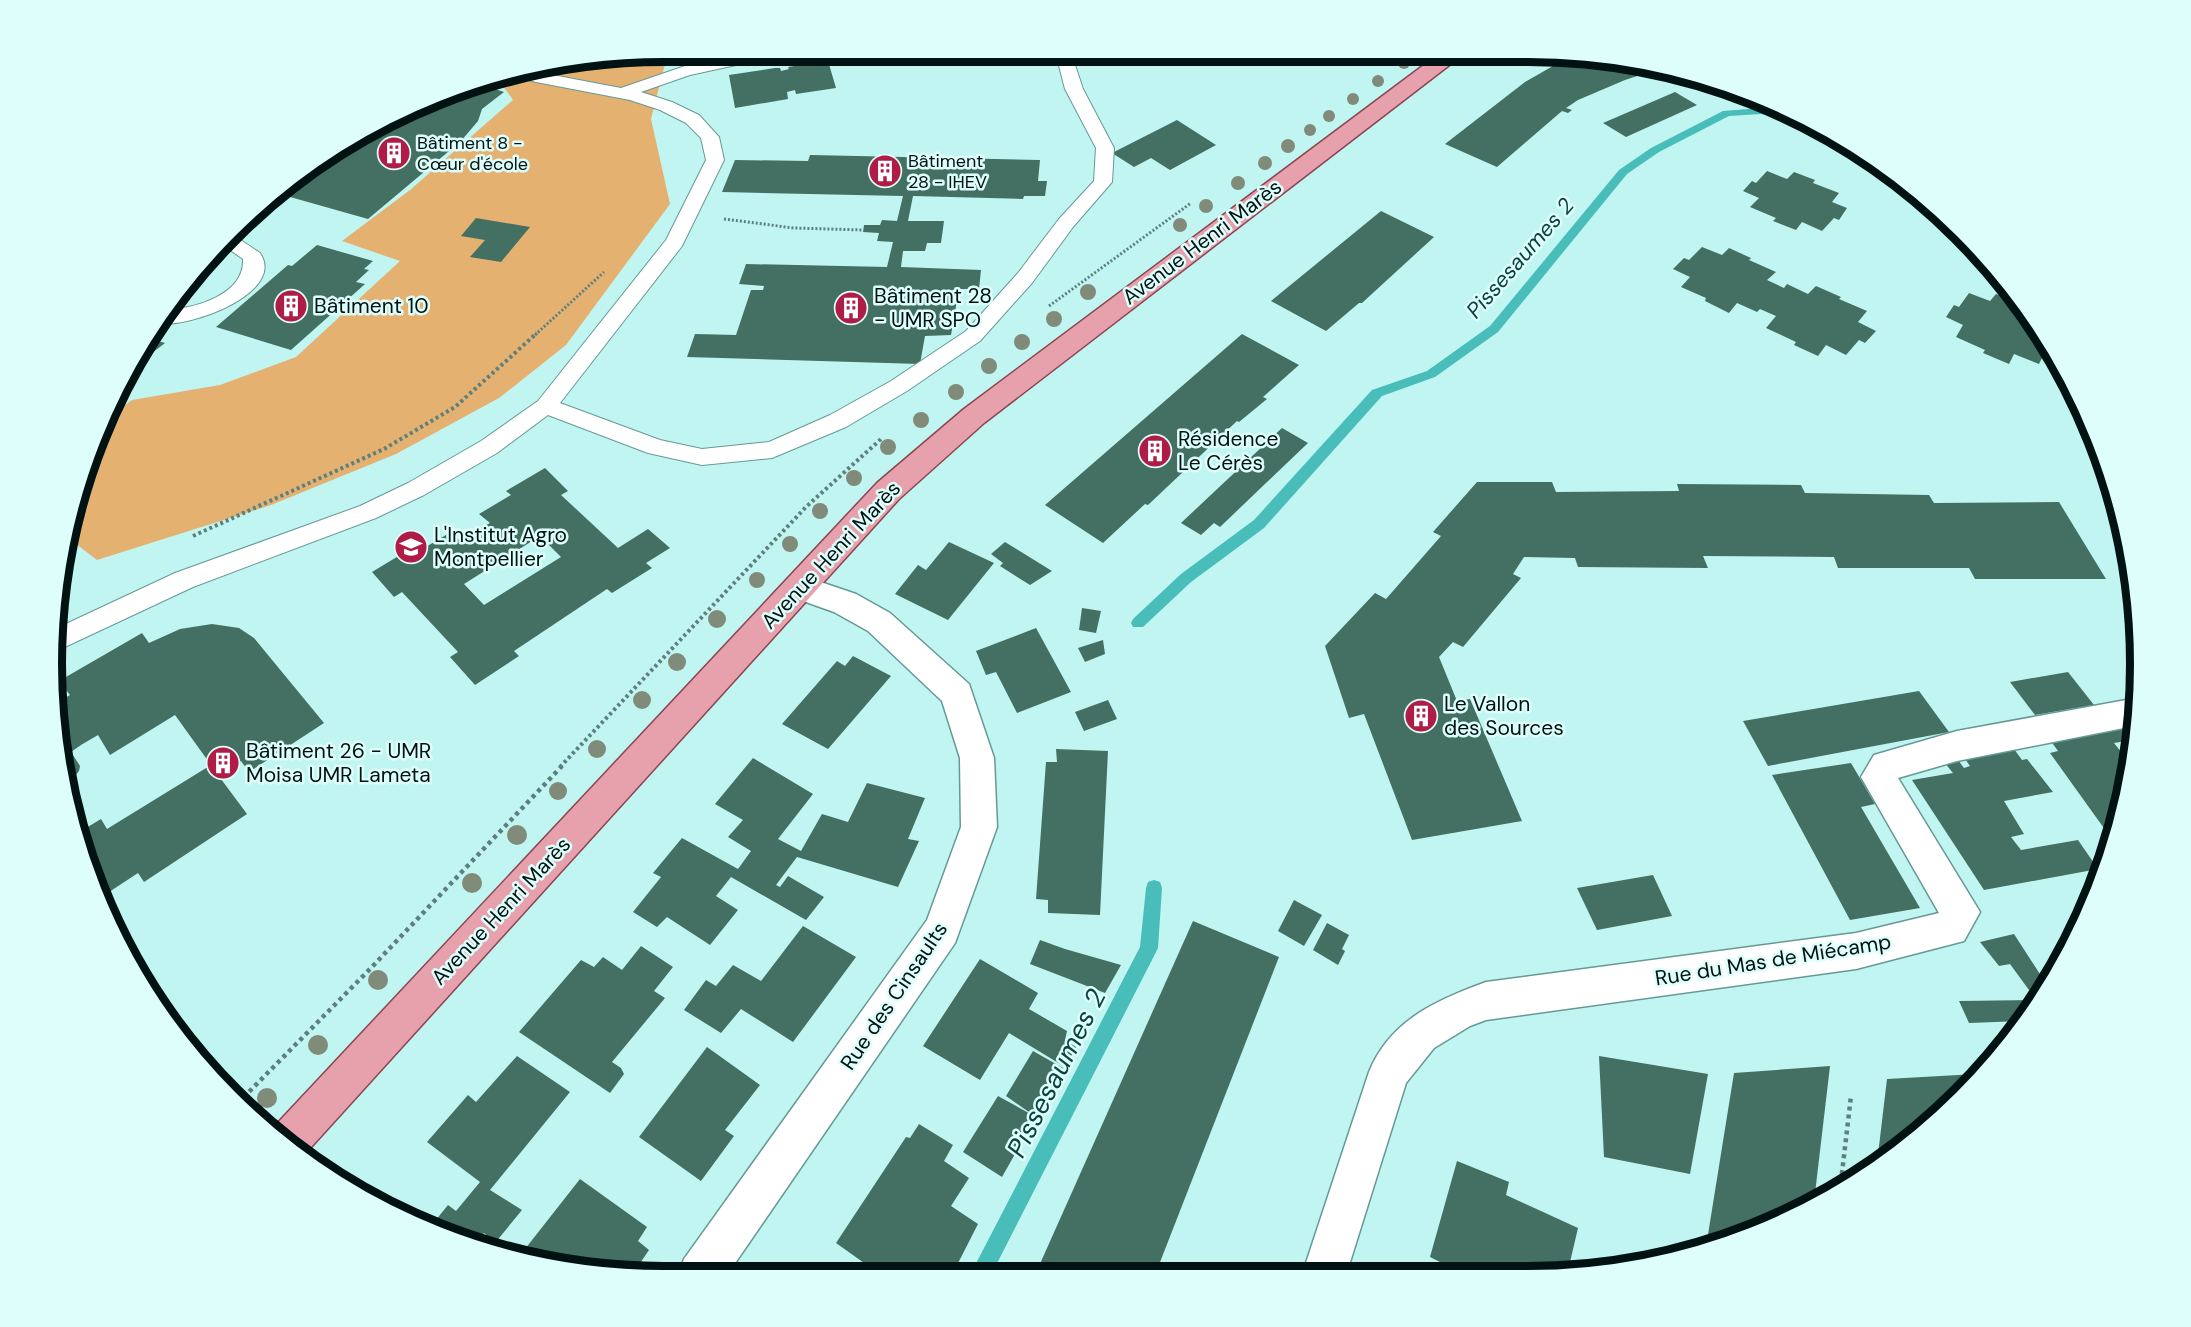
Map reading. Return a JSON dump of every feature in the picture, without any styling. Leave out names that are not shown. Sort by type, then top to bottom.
[{"type":"main road","name":"Avenue Henri Marès","points":[[292,1137],[888,491],[974,416],[1442,62]]},
{"type":"street","name":"Rue des Cinsaults","points":[[706,1266],[942,930],[979,827],[977,758],[957,694],[879,622],[845,603],[800,587]]},
{"type":"street","name":"Rue du Mas de Miécamp","points":[[1327,1266],[1389,1072],[1420,1034],[1457,1012],[1485,1001],[1856,951],[1952,927],[1961,912],[1879,777],[1886,766],[1957,746],[2127,714]]},
{"type":"lane","points":[[626,92],[685,71],[726,62]]},
{"type":"lane","points":[[546,406],[656,447],[702,457],[772,450],[838,421],[899,386],[973,336],[1025,278],[1066,223],[1103,182],[1105,148],[1074,89],[1065,62]]},
{"type":"lane","points":[[63,637],[184,580],[368,512],[416,489],[489,447],[546,406],[675,242],[715,160],[716,149],[704,128],[680,112],[626,92],[529,77]]},
{"type":"lane","points":[[172,316],[188,315],[238,294],[253,271],[253,257],[233,243]]},
{"type":"path","points":[[682,228],[712,218],[752,221],[794,228],[863,230]]},
{"type":"path","points":[[185,540],[384,449],[455,407],[610,267]]},
{"type":"path","points":[[1841,1177],[1851,1095]]},
{"type":"shaded area","points":[[665,62],[651,119],[670,204],[566,345],[499,398],[396,454],[271,505],[97,560],[74,542],[93,470],[118,410],[132,400],[220,385],[296,357],[400,261],[342,241],[410,190],[513,100],[501,84],[546,73],[585,67]]},
{"type":"building","points":[[828,62],[836,88],[796,94],[795,90],[787,92],[788,99],[735,108],[729,75],[775,68],[780,68],[781,71],[789,69],[788,67]]},
{"type":"building","points":[[1567,63],[1646,73],[1578,100],[1566,108],[1572,110],[1568,113],[1562,111],[1497,167],[1445,144],[1525,82],[1553,66]]},
{"type":"building","name":"Bâtiment 8 - Cœur d'école","points":[[490,87],[504,92],[482,109],[478,121],[461,141],[368,219],[285,196],[329,163],[397,124],[470,93]]},
{"type":"building","points":[[1675,92],[1697,105],[1626,137],[1603,123]]},
{"type":"building","points":[[1177,120],[1216,145],[1170,170],[1151,158],[1134,167],[1112,153]]},
{"type":"building","points":[[810,155],[1040,160],[1038,181],[1047,181],[1045,196],[1024,196],[1023,199],[913,196],[908,221],[944,221],[941,243],[927,243],[925,251],[903,251],[901,267],[981,270],[979,289],[959,289],[951,335],[925,336],[920,364],[687,357],[695,334],[736,335],[751,290],[763,290],[764,286],[739,284],[746,264],[887,267],[893,242],[877,241],[879,233],[863,232],[864,225],[880,225],[882,220],[897,221],[903,196],[722,192],[735,160],[808,161]]},
{"type":"building","points":[[1767,171],[1787,179],[1794,172],[1815,180],[1813,183],[1839,193],[1832,202],[1847,208],[1839,220],[1834,218],[1822,231],[1802,222],[1796,230],[1773,221],[1776,218],[1750,207],[1759,198],[1743,191],[1752,181],[1756,183]]},
{"type":"building","points":[[1381,211],[1434,237],[1362,303],[1359,303],[1326,331],[1271,301]]},
{"type":"building","points":[[476,218],[530,227],[501,262],[470,257],[485,240],[461,236]]},
{"type":"building","name":"Bâtiment 10","points":[[317,245],[373,261],[364,269],[369,270],[356,282],[365,284],[291,350],[216,327],[288,265],[292,266]]},
{"type":"building","points":[[1702,247],[1722,255],[1729,248],[1751,258],[1749,260],[1776,272],[1767,280],[1784,288],[1787,284],[1808,294],[1816,286],[1841,297],[1839,299],[1867,311],[1858,322],[1876,331],[1865,343],[1859,340],[1846,355],[1826,345],[1818,356],[1794,345],[1796,342],[1766,328],[1776,316],[1760,309],[1757,312],[1737,303],[1729,313],[1705,301],[1706,298],[1681,287],[1690,277],[1673,269],[1684,258],[1689,260]]},
{"type":"building","points":[[1969,293],[1990,301],[1996,294],[2006,298],[2044,354],[2039,364],[2014,354],[2009,364],[1983,353],[1985,350],[1956,337],[1963,325],[1946,317],[1954,305],[1959,307]]},
{"type":"building","name":"Résidence Le Cérès","points":[[1242,334],[1299,365],[1263,397],[1267,399],[1239,422],[1237,421],[1148,505],[1145,504],[1103,543],[1045,505]]},
{"type":"building","points":[[156,340],[165,343],[144,359]]},
{"type":"building","points":[[1282,428],[1308,443],[1220,527],[1214,523],[1201,535],[1181,523]]},
{"type":"building","points":[[545,468],[568,491],[561,495],[618,548],[648,529],[670,548],[646,563],[652,568],[612,593],[607,589],[514,651],[519,656],[475,685],[450,657],[458,652],[402,592],[394,597],[372,572],[415,546],[419,551],[451,532],[459,540],[490,523],[479,514],[511,495],[506,491]],"holes":[[[540,536],[561,557],[484,605],[464,584]]]},
{"type":"building","points":[[1477,482],[1552,482],[1556,492],[1679,491],[1677,484],[1801,485],[1805,493],[1929,495],[1934,503],[2059,502],[2106,579],[1975,579],[1969,568],[1838,568],[1834,557],[1703,556],[1708,568],[1578,567],[1575,558],[1524,557],[1513,574],[1521,578],[1463,647],[1453,642],[1439,657],[1457,701],[1470,699],[1522,821],[1412,840],[1364,714],[1349,718],[1325,646],[1375,593],[1386,599],[1441,536],[1433,532]]},
{"type":"building","points":[[949,542],[994,563],[948,620],[895,594],[918,565],[926,570]]},
{"type":"building","points":[[1005,542],[1052,571],[1030,585],[1000,566],[1003,563],[991,554]]},
{"type":"building","points":[[1082,608],[1101,611],[1096,633],[1079,630]]},
{"type":"building","name":"Bâtiment 26 - UMR Moisa UMR Lameta","points":[[212,624],[239,628],[254,638],[324,723],[249,772],[241,761],[218,775],[247,814],[144,882],[138,873],[107,894],[85,829],[101,819],[107,829],[211,765],[175,715],[110,755],[98,735],[81,745],[71,752],[80,766],[73,779],[63,703],[63,699],[70,695],[63,686],[62,679],[142,633],[149,643],[180,629]]},
{"type":"building","points":[[1036,628],[1071,692],[1017,713],[996,672],[986,675],[976,651]]},
{"type":"building","points":[[1103,640],[1105,654],[1085,662],[1078,648]]},
{"type":"building","points":[[853,656],[891,676],[828,749],[782,724],[837,661],[845,666]]},
{"type":"building","points":[[2068,672],[2094,705],[2035,715],[2010,682]]},
{"type":"building","points":[[1919,691],[1949,732],[1768,766],[1743,721]]},
{"type":"building","points":[[1108,700],[1117,719],[1084,731],[1075,712]]},
{"type":"building","points":[[2126,725],[2124,741],[2114,743],[2122,753],[2106,831],[2050,753],[2058,751],[2048,737]]},
{"type":"building","points":[[1056,749],[1108,751],[1100,915],[1048,913],[1048,900],[1036,899],[1046,762],[1057,762]]},
{"type":"building","points":[[2014,749],[2022,760],[2027,759],[2053,792],[2004,801],[2024,834],[2011,837],[2021,850],[2078,840],[2095,865],[2093,870],[1984,890],[1912,780],[1953,773],[1944,762],[1958,760],[1964,768],[1970,766],[1965,759]]},
{"type":"building","points":[[753,758],[813,794],[778,839],[801,851],[822,814],[848,822],[867,783],[925,798],[908,839],[919,841],[898,887],[797,857],[776,885],[780,887],[788,876],[824,897],[806,920],[731,877],[716,896],[738,910],[710,945],[667,917],[657,927],[633,912],[661,877],[653,873],[682,838],[738,869],[751,851],[728,837],[743,820],[715,804]]},
{"type":"building","points":[[1851,763],[1875,804],[1861,807],[1920,908],[1850,920],[1772,775]]},
{"type":"building","points":[[1653,875],[1672,916],[1597,930],[1577,888]]},
{"type":"building","points":[[1294,900],[1322,915],[1304,946],[1278,931]]},
{"type":"building","points":[[1193,921],[1279,957],[1159,1266],[1039,1266]]},
{"type":"building","points":[[1327,923],[1349,935],[1338,965],[1313,950]]},
{"type":"building","points":[[803,926],[856,957],[793,1042],[741,1009],[721,1033],[684,1010],[706,980],[716,986],[733,965],[761,981]]},
{"type":"building","points":[[2014,934],[2041,976],[2034,989],[2029,990],[2010,964],[1999,966],[1980,942]]},
{"type":"building","points":[[1040,940],[1121,965],[1105,993],[1030,964]]},
{"type":"building","points":[[641,946],[673,967],[654,991],[665,998],[612,1062],[621,1068],[624,1074],[610,1093],[519,1032],[581,960],[594,967],[603,957],[622,970]]},
{"type":"building","points":[[980,959],[1038,993],[1029,1009],[1067,1031],[1065,1040],[1076,1047],[1065,1067],[1009,1033],[980,1080],[923,1046]]},
{"type":"building","points":[[2026,1000],[2011,1021],[1969,1023],[1959,1001]]},
{"type":"building","points":[[707,1047],[760,1085],[725,1130],[734,1136],[701,1181],[639,1137]]},
{"type":"building","points":[[1033,1051],[1063,1068],[1036,1117],[1006,1096]]},
{"type":"building","points":[[517,1056],[570,1092],[490,1190],[522,1210],[496,1242],[484,1233],[481,1237],[435,1221],[448,1205],[456,1211],[480,1182],[427,1142],[468,1095],[476,1102]]},
{"type":"building","points":[[1599,1056],[1708,1074],[1690,1174],[1604,1157]]},
{"type":"building","points":[[1830,1066],[1815,1192],[1758,1220],[1707,1238],[1734,1073]]},
{"type":"building","points":[[1966,1075],[1924,1116],[1878,1152],[1887,1079]]},
{"type":"building","points":[[998,1096],[1036,1117],[1002,1177],[963,1152]]},
{"type":"building","points":[[919,1124],[953,1145],[944,1161],[969,1178],[951,1206],[978,1224],[957,1266],[868,1266],[836,1243],[906,1137],[910,1138]]},
{"type":"building","points":[[1457,1161],[1509,1182],[1506,1195],[1578,1228],[1570,1264],[1448,1266],[1430,1257]]},
{"type":"building","points":[[580,1179],[647,1227],[638,1241],[649,1250],[639,1265],[585,1260],[525,1249]]},
{"type":"waterway","name":"Pissesaumes 2","points":[[1138,623],[1186,578],[1259,524],[1377,393],[1431,374],[1494,329],[1623,172],[1655,150],[1727,113],[1761,111],[1772,113]]},
{"type":"waterway","name":"Pissesaumes 2","points":[[985,1266],[1149,948],[1154,888]]},
{"type":"place","name":"Bâtiment 8 - Cœur d'école","points":[[394,153]]},
{"type":"place","name":"Bâtiment 28 - IHEV","points":[[885,171]]},
{"type":"place","name":"Bâtiment 10","points":[[291,306]]},
{"type":"place","name":"Bâtiment 28 - UMR SPO","points":[[851,308]]},
{"type":"place","name":"Résidence Le Cérès","points":[[1155,451]]},
{"type":"place","name":"L'Institut Agro Montpellier","points":[[411,547]]},
{"type":"place","name":"Le Vallon des Sources","points":[[1421,716]]},
{"type":"place","name":"Bâtiment 26 - UMR Moisa UMR Lameta","points":[[223,763]]}]
